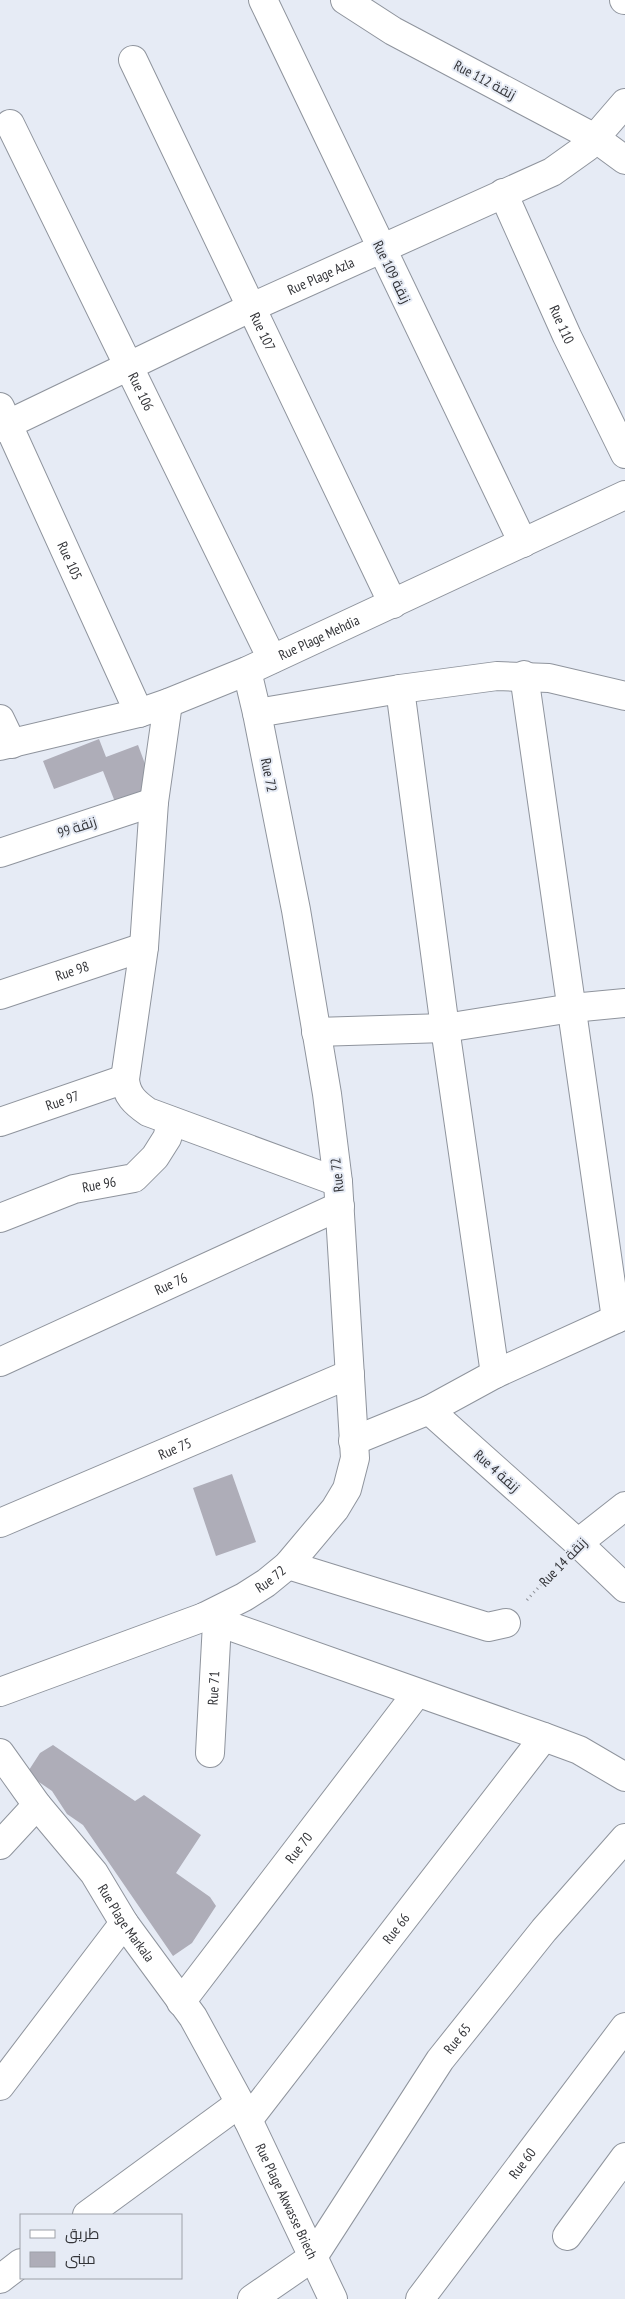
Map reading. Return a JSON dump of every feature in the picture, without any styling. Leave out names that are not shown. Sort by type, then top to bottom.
[{"type":"street","name":"Rue 109 زنقة","points":[[263,0],[523,542]]},
{"type":"street","name":"Rue 112 زنقة","points":[[345,0],[393,31],[595,138],[625,160]]},
{"type":"street","name":"Rue 107","points":[[133,60],[393,604]]},
{"type":"street","name":"Rue Plage Azla","points":[[3,420],[128,366],[252,307],[552,172],[578,154],[595,138],[625,103]]},
{"type":"street","name":"Rue 106","points":[[10,124],[272,658]]},
{"type":"street","name":"Rue 110","points":[[503,193],[567,336],[625,454]]},
{"type":"street","name":"Rue 105","points":[[3,420],[139,713]]},
{"type":"street","name":"Rue Plage Mehdia","points":[[6,745],[139,713],[168,703],[247,671],[625,495]]},
{"type":"street","name":"Rue 72","points":[[0,1692],[210,1620],[288,1564],[344,1496],[354,1470],[355,1458],[339,1194],[327,1094],[296,910],[257,712],[247,671]]},
{"type":"street","points":[[257,712],[458,680],[524,675],[565,681],[625,696]]},
{"type":"street","points":[[353,1441],[429,1410],[495,1374],[621,1317],[572,1008],[524,675]]},
{"type":"street","points":[[400,689],[445,1028],[495,1374]]},
{"type":"street","points":[[168,703],[154,802],[144,948],[125,1079],[127,1091],[148,1112],[339,1194]]},
{"type":"street","points":[[0,719],[6,745]]},
{"type":"street","name":"زنقة 99","points":[[0,853],[154,802]]},
{"type":"street","name":"Rue 98","points":[[0,995],[144,948]]},
{"type":"street","points":[[316,1032],[445,1028],[572,1008],[625,1003]]},
{"type":"street","name":"Rue 97","points":[[0,1122],[125,1079]]},
{"type":"street","name":"Rue 96","points":[[0,1218],[74,1190],[134,1178],[155,1157],[167,1138],[172,1122]]},
{"type":"street","name":"Rue 76","points":[[0,1362],[339,1194]]},
{"type":"street","name":"Rue 75","points":[[0,1523],[350,1374]]},
{"type":"street","name":"Rue 4 زنقة","points":[[429,1410],[578,1543],[625,1588]]},
{"type":"street","name":"Rue 14 زنقة","points":[[578,1543],[625,1506]]},
{"type":"street","points":[[288,1564],[488,1626],[506,1624]]},
{"type":"street","points":[[210,1620],[579,1750],[625,1777]]},
{"type":"street","name":"Rue 71","points":[[210,1620],[210,1753]]},
{"type":"street","name":"Rue 70","points":[[181,2002],[417,1693]]},
{"type":"street","name":"Rue 66","points":[[89,2214],[244,2111],[544,1737]]},
{"type":"street","name":"Rue Plage Markala","points":[[0,1753],[37,1805],[94,1873],[124,1923],[193,2017],[244,2111]]},
{"type":"street","points":[[0,1845],[37,1805]]},
{"type":"street","name":"Rue 65","points":[[313,2257],[440,2060],[544,1930],[625,1838]]},
{"type":"street","points":[[0,2086],[124,1923]]},
{"type":"street","name":"Rue 60","points":[[420,2299],[625,2027]]},
{"type":"street","name":"Rue Plage Akwasse Briech","points":[[244,2111],[332,2299]]},
{"type":"street","points":[[567,2236],[625,2157]]},
{"type":"street","points":[[252,2299],[313,2257]]},
{"type":"street","points":[[0,2279],[20,2264]]},
{"type":"path","name":"Rue 14 زنقة","points":[[506,1624],[578,1543]]},
{"type":"building","points":[[99,739],[106,757],[138,745],[154,788],[115,802],[103,771],[54,789],[43,761]]},
{"type":"building","points":[[232,1474],[256,1542],[216,1556],[193,1488]]},
{"type":"building","points":[[53,1745],[135,1801],[144,1795],[201,1835],[176,1873],[210,1897],[216,1906],[192,1943],[173,1956],[83,1825],[67,1814],[52,1791],[36,1780],[29,1770],[40,1753]]}]
